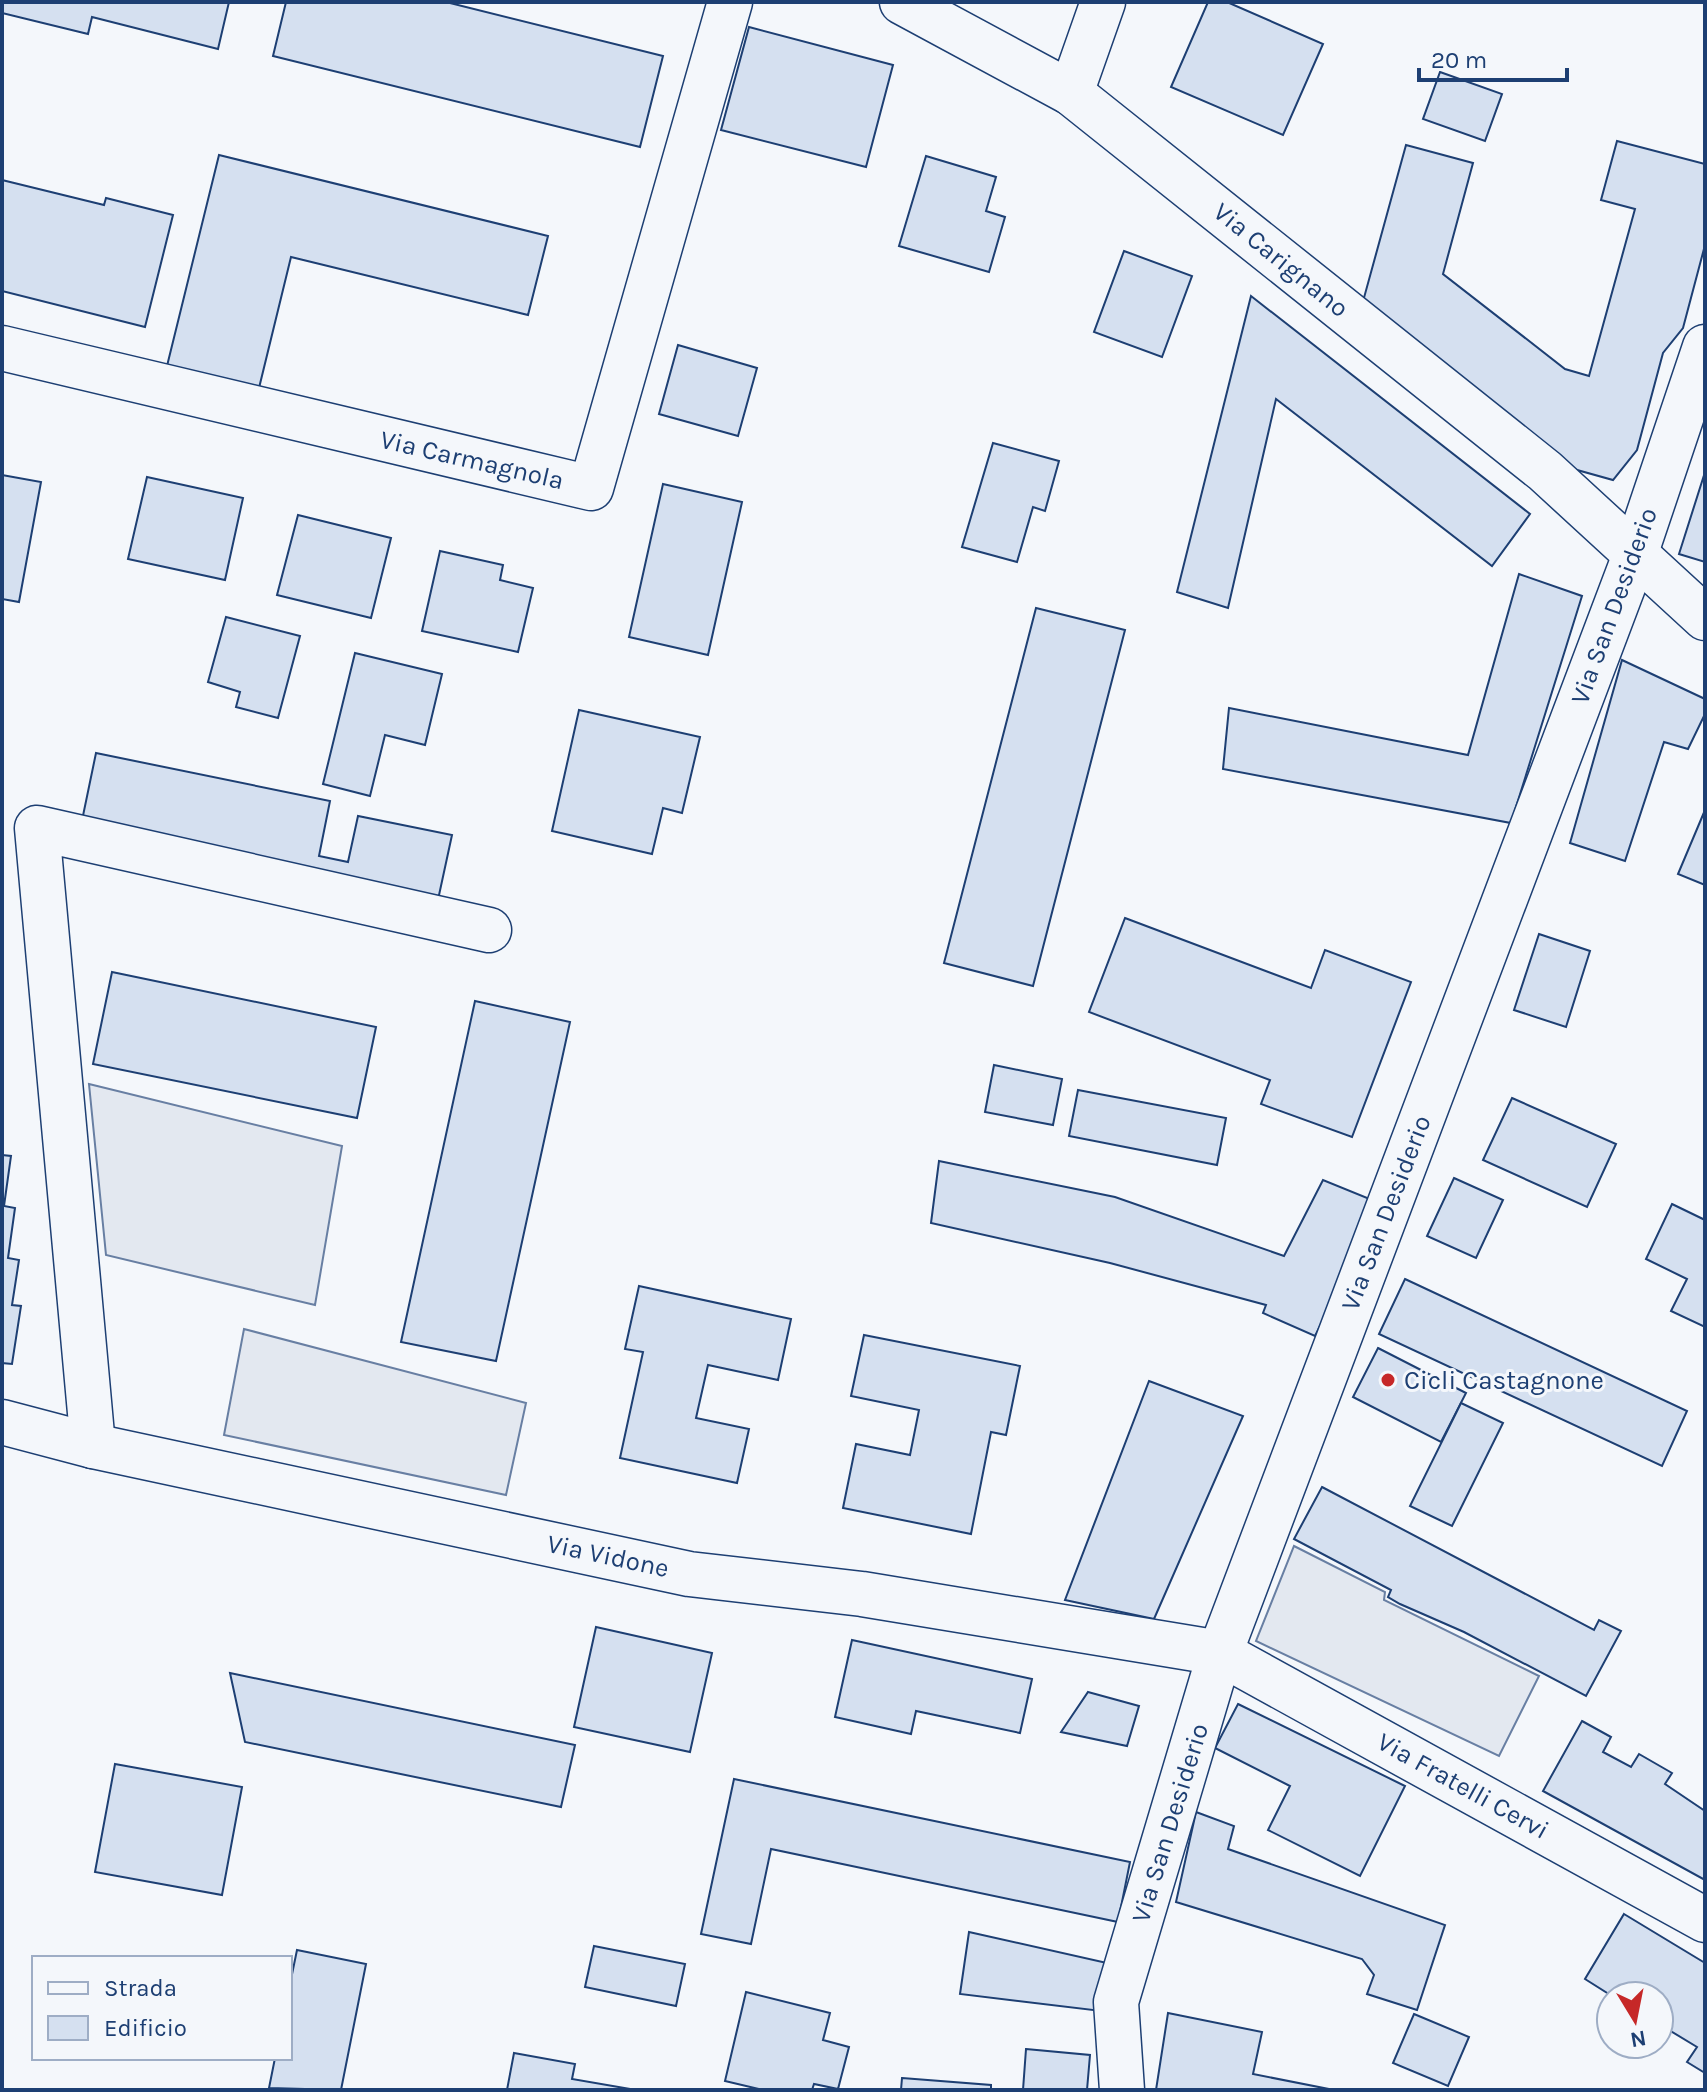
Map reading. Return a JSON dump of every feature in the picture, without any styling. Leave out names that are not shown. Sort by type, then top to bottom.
[{"type":"street","name":"Via Carmagnola","points":[[2,348],[591,488],[730,2]]},
{"type":"street","name":"Via Carignano","points":[[902,2],[1071,93],[1545,471],[1705,618]]},
{"type":"street","points":[[1071,93],[1103,2]]},
{"type":"street","name":"Via San Desiderio","points":[[1122,2090],[1116,2002],[1220,1653],[1635,555],[1705,347]]},
{"type":"street","points":[[93,1446],[37,828],[489,930]]},
{"type":"street","name":"Via Vidone","points":[[2,1422],[93,1446],[689,1574],[862,1594],[1220,1653]]},
{"type":"street","name":"Via Fratelli Cervi","points":[[1220,1653],[1705,1920]]},
{"type":"shaded area","points":[[89,1084],[342,1146],[315,1305],[106,1255]]},
{"type":"shaded area","points":[[244,1329],[526,1403],[506,1495],[224,1435]]},
{"type":"shaded area","points":[[1294,1546],[1385,1592],[1384,1600],[1539,1676],[1499,1756],[1256,1641]]},
{"type":"building","points":[[3,2],[229,2],[218,49],[92,17],[88,34],[2,13]]},
{"type":"building","points":[[286,2],[446,2],[663,56],[640,147],[273,56]]},
{"type":"building","points":[[1208,2],[1227,2],[1323,44],[1283,135],[1171,87]]},
{"type":"building","points":[[749,27],[893,65],[866,167],[721,130]]},
{"type":"building","points":[[1440,72],[1502,94],[1485,141],[1423,119]]},
{"type":"building","points":[[1617,141],[1705,164],[1705,245],[1683,328],[1663,353],[1637,450],[1613,480],[1570,468],[1362,305],[1406,145],[1473,163],[1443,274],[1565,369],[1589,376],[1635,209],[1601,200]]},
{"type":"building","points":[[219,155],[548,236],[528,315],[291,257],[259,388],[167,366]]},
{"type":"building","points":[[926,156],[996,177],[986,211],[1005,217],[989,272],[899,246]]},
{"type":"building","points":[[2,180],[104,205],[106,198],[173,215],[145,327],[2,291]]},
{"type":"building","points":[[1124,251],[1192,276],[1162,357],[1094,332]]},
{"type":"building","points":[[1251,296],[1530,514],[1492,566],[1276,399],[1228,608],[1177,592]]},
{"type":"building","points":[[678,345],[757,368],[738,436],[659,414]]},
{"type":"building","points":[[993,443],[1059,461],[1045,511],[1033,507],[1017,562],[962,547]]},
{"type":"building","points":[[1705,472],[1705,562],[1679,554]]},
{"type":"building","points":[[2,475],[41,482],[19,602],[2,599]]},
{"type":"building","points":[[147,477],[243,498],[225,580],[128,559]]},
{"type":"building","points":[[663,484],[742,502],[708,655],[629,637]]},
{"type":"building","points":[[298,515],[391,538],[371,618],[277,595]]},
{"type":"building","points":[[440,551],[503,565],[500,580],[533,588],[518,652],[422,631]]},
{"type":"building","points":[[1519,574],[1582,596],[1511,823],[1223,769],[1229,708],[1468,755]]},
{"type":"building","points":[[1036,608],[1125,630],[1033,986],[944,963]]},
{"type":"building","points":[[226,617],[300,636],[278,718],[236,707],[240,692],[208,682]]},
{"type":"building","points":[[355,653],[442,674],[425,745],[385,735],[370,796],[323,784]]},
{"type":"building","points":[[1622,660],[1705,699],[1705,714],[1688,749],[1664,742],[1625,861],[1570,843]]},
{"type":"building","points":[[579,710],[700,737],[682,813],[663,808],[652,854],[552,831]]},
{"type":"building","points":[[96,753],[330,801],[319,856],[348,862],[358,816],[452,835],[436,909],[79,835]]},
{"type":"building","points":[[1705,810],[1705,885],[1678,874]]},
{"type":"building","points":[[1125,918],[1311,988],[1325,950],[1411,982],[1352,1137],[1261,1104],[1270,1080],[1089,1012]]},
{"type":"building","points":[[1539,934],[1590,951],[1566,1027],[1514,1010]]},
{"type":"building","points":[[112,972],[376,1027],[357,1118],[93,1064]]},
{"type":"building","points":[[475,1001],[570,1022],[496,1361],[401,1342]]},
{"type":"building","points":[[994,1065],[1062,1079],[1053,1125],[985,1112]]},
{"type":"building","points":[[1078,1090],[1226,1118],[1217,1165],[1069,1136]]},
{"type":"building","points":[[1512,1098],[1616,1144],[1587,1207],[1483,1160]]},
{"type":"building","points":[[2,1155],[11,1156],[4,1206],[15,1208],[8,1258],[19,1260],[12,1305],[21,1306],[12,1364],[2,1363]]},
{"type":"building","points":[[939,1161],[1115,1197],[1284,1256],[1323,1180],[1382,1204],[1315,1336],[1263,1313],[1266,1305],[1110,1263],[931,1223]]},
{"type":"building","points":[[1454,1178],[1503,1200],[1476,1258],[1427,1236]]},
{"type":"building","points":[[1672,1204],[1705,1220],[1705,1327],[1671,1311],[1687,1279],[1646,1259]]},
{"type":"building","points":[[1405,1279],[1687,1411],[1662,1466],[1379,1334]]},
{"type":"building","points":[[639,1286],[791,1319],[778,1380],[708,1365],[696,1418],[749,1429],[737,1483],[620,1458],[643,1352],[625,1349]]},
{"type":"building","points":[[864,1335],[1020,1366],[1006,1435],[991,1432],[971,1534],[843,1508],[856,1444],[910,1455],[919,1410],[851,1396]]},
{"type":"building","points":[[1378,1348],[1466,1393],[1441,1442],[1353,1397]]},
{"type":"building","points":[[1149,1381],[1243,1416],[1154,1619],[1065,1600]]},
{"type":"building","points":[[1461,1403],[1503,1423],[1452,1526],[1410,1506]]},
{"type":"building","points":[[1322,1487],[1594,1630],[1599,1620],[1621,1631],[1586,1696],[1464,1632],[1400,1604],[1388,1597],[1391,1590],[1294,1539]]},
{"type":"building","points":[[596,1627],[712,1653],[690,1752],[574,1727]]},
{"type":"building","points":[[852,1640],[1032,1679],[1020,1733],[916,1711],[911,1734],[835,1717]]},
{"type":"building","points":[[230,1673],[575,1745],[561,1807],[245,1742]]},
{"type":"building","points":[[1088,1692],[1139,1706],[1127,1746],[1061,1732]]},
{"type":"building","points":[[1238,1704],[1405,1786],[1360,1876],[1268,1830],[1290,1786],[1215,1748]]},
{"type":"building","points":[[1582,1721],[1611,1737],[1603,1752],[1631,1767],[1639,1754],[1672,1773],[1665,1784],[1705,1811],[1705,1880],[1543,1791]]},
{"type":"building","points":[[115,1764],[242,1787],[222,1895],[95,1872]]},
{"type":"building","points":[[734,1779],[1130,1862],[1118,1922],[771,1849],[751,1944],[701,1934]]},
{"type":"building","points":[[1196,1812],[1234,1826],[1228,1849],[1445,1925],[1417,2010],[1367,1994],[1374,1975],[1362,1959],[1176,1902]]},
{"type":"building","points":[[1624,1914],[1705,1963],[1705,2073],[1687,2062],[1697,2047],[1675,2034],[1675,1980],[1595,1980],[1595,1985],[1585,1979]]},
{"type":"building","points":[[969,1932],[1107,1963],[1101,2011],[960,1994]]},
{"type":"building","points":[[594,1946],[685,1964],[676,2006],[585,1987]]},
{"type":"building","points":[[297,1950],[366,1964],[341,2090],[269,2088],[275,2060],[292,2060],[292,1974]]},
{"type":"building","points":[[746,1992],[830,2013],[823,2040],[849,2047],[838,2089],[814,2084],[812,2090],[763,2090],[725,2081]]},
{"type":"building","points":[[1168,2013],[1262,2032],[1253,2074],[1334,2090],[1156,2090]]},
{"type":"building","points":[[1414,2014],[1469,2037],[1448,2086],[1393,2063]]},
{"type":"building","points":[[1026,2049],[1090,2055],[1087,2090],[1023,2090]]},
{"type":"building","points":[[514,2053],[575,2064],[572,2079],[636,2090],[507,2090]]},
{"type":"building","points":[[902,2078],[991,2085],[991,2090],[901,2090]]},
{"type":"place","name":"Cicli Castagnone","points":[[1388,1380]]}]
